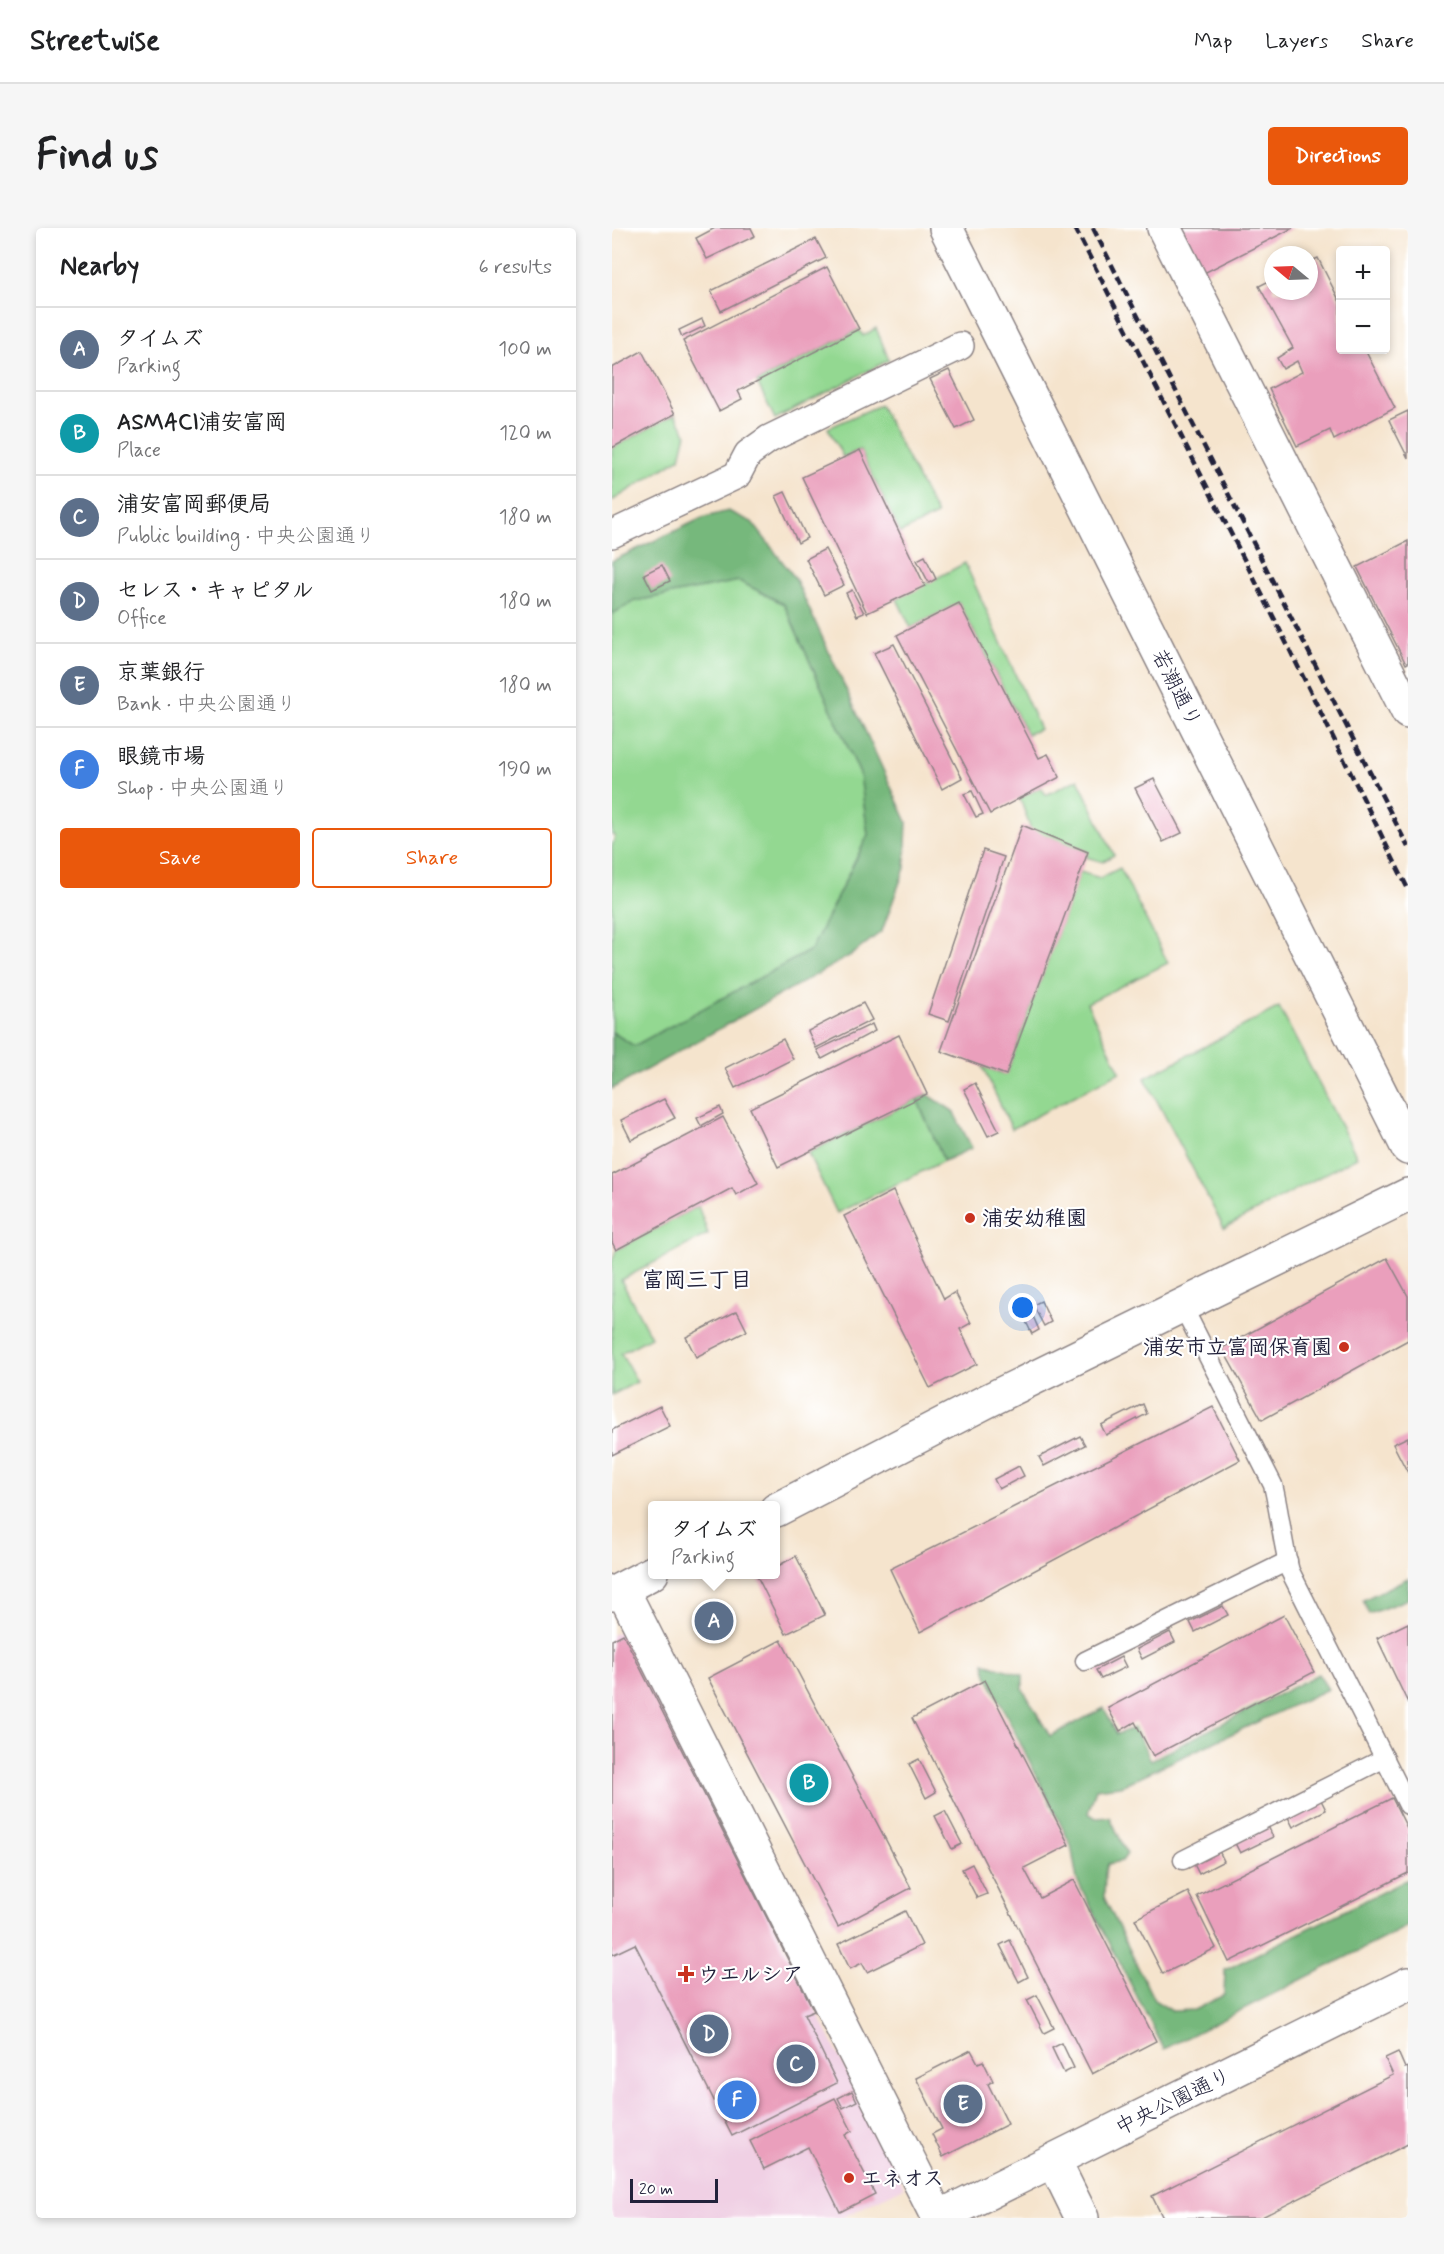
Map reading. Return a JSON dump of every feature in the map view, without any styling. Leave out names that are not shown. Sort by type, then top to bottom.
[{"type":"street","name":"若潮通り","points":[[946,228],[1408,1148]]},
{"type":"street","points":[[1164,228],[1408,712]]},
{"type":"street","points":[[612,534],[736,475],[748,454],[769,439],[960,346]]},
{"type":"street","points":[[780,1508],[985,1402],[1408,1195]]},
{"type":"street","points":[[648,1575],[617,1591],[938,2218]]},
{"type":"street","name":"中央公園通り","points":[[938,2218],[1408,1984]]},
{"type":"street","points":[[1054,2160],[1082,2218]]},
{"type":"lane","points":[[1182,1305],[1273,1485],[1290,1571],[1408,1805]]},
{"type":"lane","points":[[1085,1661],[1288,1561]]},
{"type":"lane","points":[[1183,1860],[1385,1758]]},
{"type":"shaded area","points":[[627,1628],[904,2187],[841,2218],[612,2218],[612,1635]]},
{"type":"green space","points":[[876,328],[889,360],[775,419],[757,382],[859,329],[863,336]]},
{"type":"green space","points":[[880,405],[937,515],[900,533],[860,450],[843,457],[828,428]]},
{"type":"green space","points":[[675,414],[686,433],[680,458],[612,501],[612,448]]},
{"type":"green space","points":[[728,511],[752,522],[795,578],[907,822],[905,868],[882,931],[853,954],[612,1089],[612,1032],[634,1046],[811,950],[868,835],[860,774],[784,604],[739,581],[635,601],[612,614],[612,561],[702,518]]},
{"type":"green space","points":[[965,563],[1040,729],[1027,734],[959,603],[911,628],[897,599]]},
{"type":"green space","points":[[739,581],[784,604],[860,774],[868,835],[811,950],[634,1046],[612,1032],[612,847],[615,836],[612,835],[612,614],[635,601]]},
{"type":"green space","points":[[1078,779],[1114,855],[1103,862],[1086,857],[1088,852],[1031,830],[1020,798],[1041,787],[1046,795]]},
{"type":"green space","points":[[1120,868],[1168,963],[1087,1003],[1120,1072],[1012,1129],[982,1066],[1006,1075],[1080,872],[1100,878]]},
{"type":"green space","points":[[1279,1007],[1357,1157],[1224,1228],[1145,1078]]},
{"type":"green space","points":[[927,1094],[953,1111],[972,1148],[944,1161],[917,1099]]},
{"type":"green space","points":[[917,1099],[944,1161],[837,1213],[808,1153]]},
{"type":"green space","points":[[698,1206],[708,1234],[621,1280],[651,1337],[621,1353],[637,1382],[612,1395],[612,1262],[616,1250]]},
{"type":"green space","points":[[1408,1578],[1408,1599],[1369,1614],[1363,1600]]},
{"type":"green space","points":[[984,1663],[1023,1675],[1023,1689],[1050,1736],[1104,1708],[1117,1734],[1134,1728],[1151,1760],[1318,1674],[1328,1689],[1120,1786],[1096,1789],[1088,1813],[1096,1818],[1110,1817],[1127,1854],[1122,1861],[1108,1864],[1105,1873],[1104,1897],[1154,2000],[1172,2011],[1194,2010],[1224,1995],[1225,1970],[1408,1879],[1408,1926],[1164,2049],[1077,1880],[1071,1845],[988,1678]]},
{"type":"building","points":[[715,228],[751,228],[755,236],[707,259],[696,238]]},
{"type":"building","points":[[1181,228],[1293,228],[1204,273]]},
{"type":"building","points":[[816,239],[826,258],[721,311],[711,291]]},
{"type":"building","points":[[1318,258],[1336,294],[1336,354],[1367,354],[1395,408],[1334,440],[1330,430],[1297,446],[1269,389],[1302,372],[1297,361],[1283,369],[1277,358],[1293,348],[1267,300],[1318,300]]},
{"type":"building","points":[[827,267],[859,329],[738,391],[742,399],[719,411],[683,341]]},
{"type":"building","points":[[1264,284],[1264,295],[1259,286]]},
{"type":"building","points":[[702,319],[705,326],[682,337],[679,330]]},
{"type":"building","points":[[642,351],[675,414],[612,448],[612,368]]},
{"type":"building","points":[[949,370],[974,420],[956,429],[930,379]]},
{"type":"building","points":[[1408,411],[1408,458],[1389,420]]},
{"type":"building","points":[[860,450],[925,586],[867,613],[802,477]]},
{"type":"building","points":[[785,492],[807,538],[798,543],[776,496]]},
{"type":"building","points":[[1408,541],[1408,663],[1406,664],[1357,567]]},
{"type":"building","points":[[825,549],[844,585],[824,595],[806,559]]},
{"type":"building","points":[[925,556],[936,579],[929,583],[917,560]]},
{"type":"building","points":[[662,565],[670,581],[652,590],[644,574]]},
{"type":"building","points":[[852,590],[864,613],[857,616],[846,593]]},
{"type":"building","points":[[959,603],[1039,758],[1048,754],[1060,777],[990,814],[897,635]]},
{"type":"building","points":[[894,644],[962,778],[942,789],[874,653]]},
{"type":"building","points":[[1154,779],[1182,833],[1163,842],[1135,788]]},
{"type":"building","points":[[972,791],[983,814],[976,817],[964,794]]},
{"type":"building","points":[[1022,825],[1088,852],[1006,1075],[941,1051]]},
{"type":"building","points":[[983,850],[1004,857],[949,1021],[928,1014]]},
{"type":"building","points":[[863,1003],[872,1020],[816,1048],[808,1031]]},
{"type":"building","points":[[872,1024],[875,1031],[822,1059],[817,1050]]},
{"type":"building","points":[[899,1035],[927,1094],[778,1167],[750,1108]]},
{"type":"building","points":[[783,1039],[793,1059],[735,1088],[725,1068]]},
{"type":"building","points":[[975,1083],[999,1131],[988,1136],[964,1089]]},
{"type":"building","points":[[664,1099],[675,1118],[631,1140],[621,1120]]},
{"type":"building","points":[[720,1107],[723,1114],[701,1126],[697,1118]]},
{"type":"building","points":[[723,1117],[758,1183],[736,1195],[732,1188],[616,1250],[612,1242],[612,1175]]},
{"type":"building","points":[[893,1191],[944,1299],[955,1292],[971,1323],[960,1329],[977,1364],[930,1388],[844,1216]]},
{"type":"building","points":[[1387,1258],[1408,1296],[1408,1340],[1262,1420],[1222,1348]]},
{"type":"building","points":[[1041,1301],[1051,1322],[1044,1326],[1033,1305]]},
{"type":"building","points":[[1029,1307],[1039,1330],[1032,1334],[1021,1311]]},
{"type":"building","points":[[737,1311],[747,1331],[696,1357],[686,1337]]},
{"type":"building","points":[[1143,1404],[1147,1414],[1106,1435],[1101,1425]]},
{"type":"building","points":[[660,1406],[670,1426],[612,1455],[612,1430]]},
{"type":"building","points":[[1213,1407],[1240,1460],[920,1632],[890,1569]]},
{"type":"building","points":[[1080,1436],[1085,1445],[1044,1466],[1039,1457]]},
{"type":"building","points":[[1408,1437],[1408,1473],[1393,1444]]},
{"type":"building","points":[[1019,1466],[1024,1476],[999,1489],[994,1479]]},
{"type":"building","points":[[796,1556],[825,1615],[786,1634],[758,1579],[780,1579],[780,1565]]},
{"type":"building","points":[[1223,1606],[1228,1615],[1195,1632],[1190,1622]]},
{"type":"building","points":[[1284,1615],[1314,1672],[1153,1756],[1135,1722],[1120,1731],[1108,1708]]},
{"type":"building","points":[[1408,1623],[1408,1703],[1377,1638]]},
{"type":"building","points":[[1170,1632],[1175,1642],[1142,1659],[1137,1649]]},
{"type":"building","points":[[623,1634],[814,2011],[804,2015],[837,2083],[732,2136],[635,1944],[612,1955],[612,1640]]},
{"type":"building","points":[[781,1640],[911,1888],[838,1927],[708,1678]]},
{"type":"building","points":[[1121,1657],[1126,1667],[1101,1679],[1096,1670]]},
{"type":"building","points":[[985,1680],[1069,1845],[1024,1868],[1040,1898],[1074,1880],[1156,2041],[1092,2074],[912,1718]]},
{"type":"building","points":[[919,1759],[936,1792],[926,1798],[909,1764]]},
{"type":"building","points":[[1392,1798],[1408,1830],[1408,1873],[1229,1962],[1197,1896]]},
{"type":"building","points":[[1321,1800],[1326,1810],[1293,1827],[1288,1817]]},
{"type":"building","points":[[945,1811],[962,1844],[952,1849],[935,1816]]},
{"type":"building","points":[[1268,1826],[1273,1837],[1240,1853],[1235,1843]]},
{"type":"building","points":[[1219,1851],[1224,1861],[1199,1874],[1194,1864]]},
{"type":"building","points":[[972,1864],[987,1894],[977,1898],[962,1869]]},
{"type":"building","points":[[1188,1892],[1216,1948],[1163,1974],[1135,1919]]},
{"type":"building","points":[[905,1911],[922,1945],[867,1972],[862,1963],[850,1969],[838,1944]]},
{"type":"building","points":[[1010,1940],[1028,1977],[1019,1982],[1000,1945]]},
{"type":"building","points":[[1037,1995],[1054,2028],[1044,2033],[1027,2000]]},
{"type":"building","points":[[1062,2043],[1074,2068],[1064,2073],[1052,2048]]},
{"type":"building","points":[[971,2050],[978,2063],[983,2061],[993,2081],[988,2084],[1008,2124],[943,2157],[932,2134],[942,2129],[916,2078]]},
{"type":"building","points":[[1398,2052],[1405,2068],[1408,2067],[1408,2144],[1260,2218],[1163,2218],[1152,2196],[1393,2075],[1385,2058]]},
{"type":"building","points":[[852,2091],[857,2101],[843,2108],[838,2098]]},
{"type":"building","points":[[835,2098],[852,2131],[845,2135],[875,2194],[840,2212],[808,2147],[764,2169],[750,2141]]},
{"type":"railway","points":[[1075,228],[1273,616],[1408,889]]},
{"type":"railway","points":[[1093,228],[1408,847]]},
{"type":"place","name":"浦安幼稚園","points":[[970,1218]]},
{"type":"place","name":"浦安市立富岡保育園","points":[[1344,1347]]},
{"type":"place","name":"タイムズ","points":[[714,1621]]},
{"type":"place","name":"ASMACI浦安富岡","points":[[809,1783]]},
{"type":"place","name":"ウエルシア","points":[[686,1974]]},
{"type":"place","name":"セレス・キャピタル","points":[[709,2034]]},
{"type":"place","name":"浦安富岡郵便局","points":[[796,2064]]},
{"type":"place","name":"眼鏡市場","points":[[737,2100]]},
{"type":"place","name":"京葉銀行","points":[[963,2104]]},
{"type":"place","name":"エネオス","points":[[849,2178]]},
{"type":"district","name":"富岡三丁目","points":[[697,1279]]}]
